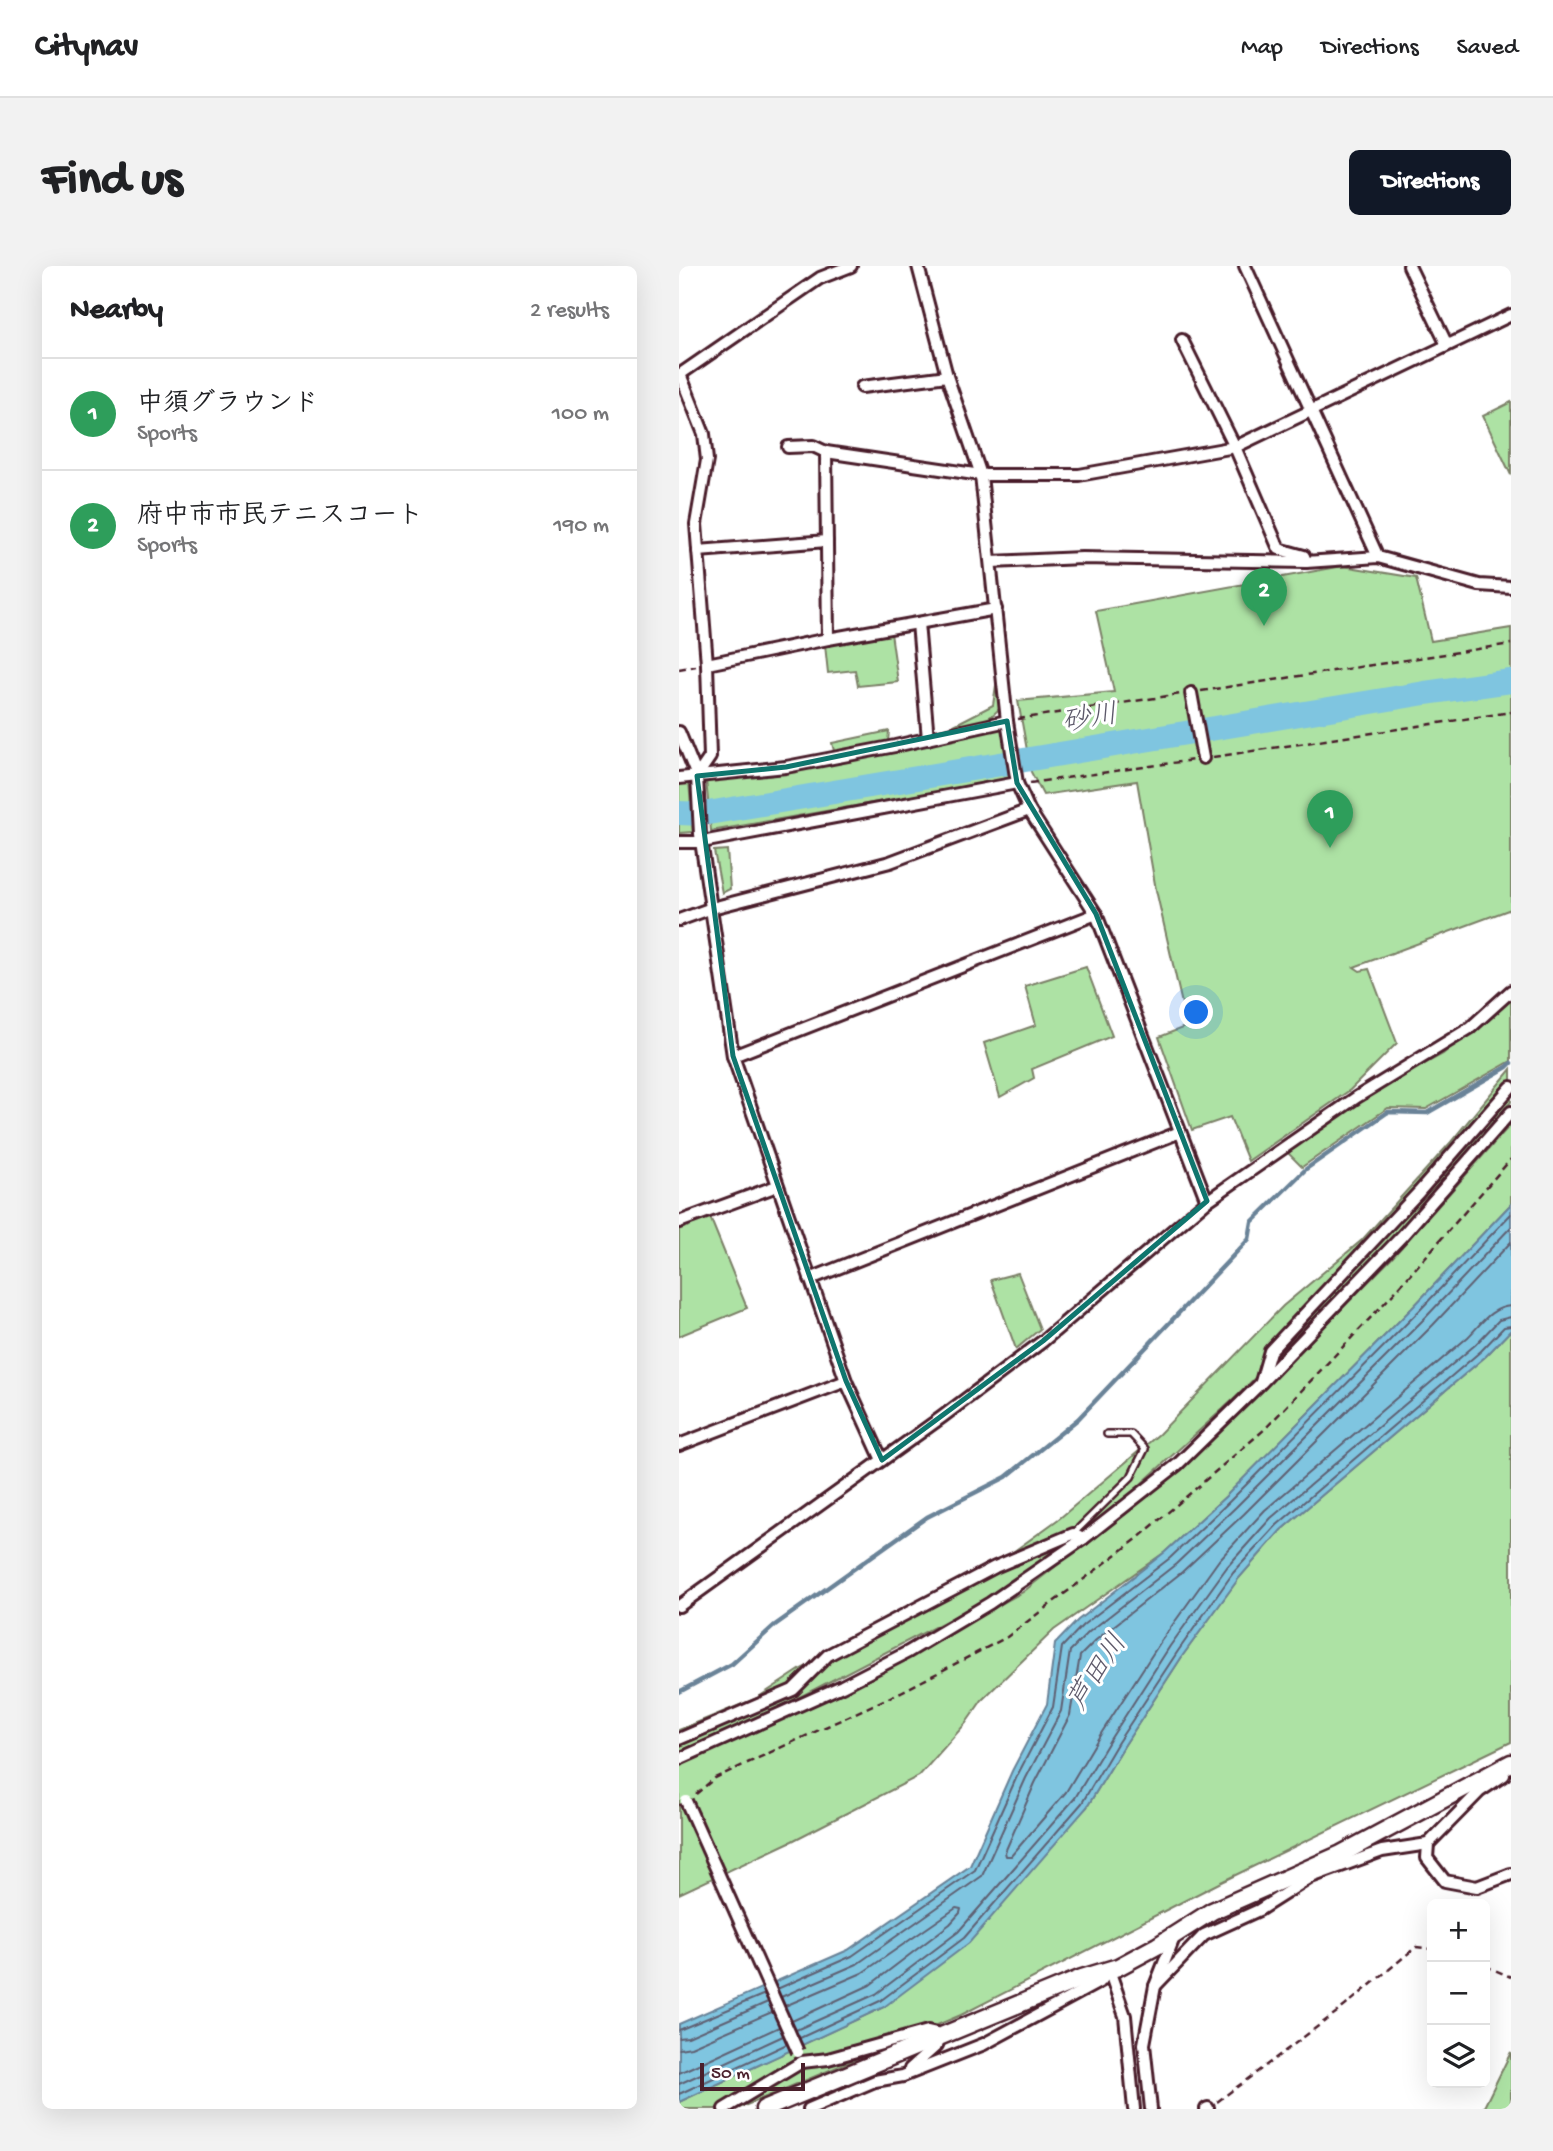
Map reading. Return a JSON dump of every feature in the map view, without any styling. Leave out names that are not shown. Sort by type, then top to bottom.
[{"type":"street","points":[[697,776],[710,757],[696,524],[707,460],[704,434],[680,375],[820,278],[851,266]]},
{"type":"street","points":[[918,266],[947,376],[981,475],[1007,721],[1017,783],[1029,810],[1096,914],[1207,1202]]},
{"type":"street","points":[[1245,266],[1378,557]]},
{"type":"street","points":[[1409,266],[1447,345]]},
{"type":"street","points":[[788,447],[813,446],[826,452],[981,475],[1079,475],[1235,447],[1511,315]]},
{"type":"street","points":[[1182,340],[1235,447],[1279,549],[1304,556],[1306,562]]},
{"type":"street","points":[[862,387],[947,376]]},
{"type":"street","points":[[826,452],[828,639]]},
{"type":"street","points":[[698,551],[827,541]]},
{"type":"street","points":[[991,562],[1082,558],[1306,562],[1378,557],[1479,585],[1511,587]]},
{"type":"street","points":[[706,664],[996,609]]},
{"type":"street","points":[[918,623],[928,739]]},
{"type":"street","points":[[1191,693],[1203,758]]},
{"type":"street","points":[[679,778],[786,767],[1007,721]]},
{"type":"street","points":[[679,732],[697,776],[701,838],[733,1056],[846,1381],[882,1460]]},
{"type":"street","points":[[679,842],[1017,783]]},
{"type":"street","points":[[679,920],[712,908],[890,862],[1029,810]]},
{"type":"street","points":[[733,1056],[1096,914]]},
{"type":"street","points":[[679,1605],[1043,1341],[1207,1202],[1357,1097],[1470,1028],[1511,991]]},
{"type":"street","points":[[1261,1383],[1270,1351],[1419,1192],[1511,1087]]},
{"type":"street","points":[[679,1759],[842,1686],[908,1652],[990,1603],[1177,1465],[1261,1383],[1402,1236],[1511,1112]]},
{"type":"street","points":[[810,1279],[1180,1132]]},
{"type":"street","points":[[679,1222],[777,1186]]},
{"type":"street","points":[[679,1445],[846,1381]]},
{"type":"street","points":[[679,1739],[793,1690],[828,1655],[995,1567],[1078,1537]]},
{"type":"street","points":[[764,2109],[941,2034],[1113,1968],[1157,1947],[1212,1912],[1309,1873],[1382,1851],[1428,1844],[1480,1791],[1504,1775],[1506,1766]]},
{"type":"street","points":[[1155,1986],[1204,1935],[1259,1910],[1309,1873],[1506,1766]]},
{"type":"street","points":[[682,1799],[800,2057]]},
{"type":"street","points":[[1428,1844],[1427,1858],[1445,1881],[1477,1886],[1511,1874]]},
{"type":"street","points":[[1151,2109],[1144,2044],[1155,1986],[1175,1935]]},
{"type":"street","points":[[809,2109],[875,2081],[902,2076],[984,2045],[1101,1981],[1113,1968]]},
{"type":"street","points":[[1113,1968],[1125,2016],[1134,2109]]},
{"type":"street","points":[[724,2109],[800,2057],[828,2059],[928,2031],[941,2034]]},
{"type":"street","points":[[902,2076],[937,2045],[941,2034]]},
{"type":"lane","points":[[1078,1537],[1131,1478],[1145,1449],[1131,1434],[1107,1434]]},
{"type":"path","points":[[1007,721],[1511,644]]},
{"type":"path","points":[[679,669],[706,664]]},
{"type":"path","points":[[1017,783],[1050,781],[1511,712]]},
{"type":"path","points":[[1207,2109],[1345,2006],[1416,1947],[1427,1948]]},
{"type":"path","points":[[1490,1968],[1511,1977]]},
{"type":"highlighted area","points":[[1007,721],[1017,783],[1096,914],[1207,1201],[1043,1341],[882,1460],[846,1381],[733,1056],[697,776],[786,767]]},
{"type":"green space","points":[[1511,402],[1511,475],[1483,416]]},
{"type":"green space","points":[[1343,566],[1416,578],[1431,641],[1511,628],[1511,909],[1354,967],[1360,971],[1369,969],[1397,1043],[1350,1090],[1248,1161],[1230,1117],[1192,1130],[1159,1037],[1190,1025],[1185,1017],[1156,890],[1137,781],[1043,795],[1031,772],[1018,701],[1114,692],[1096,611]]},
{"type":"green space","points":[[891,633],[898,682],[858,686],[855,670],[828,673],[825,645]]},
{"type":"green space","points":[[997,679],[1002,705],[997,711],[980,722],[953,728],[954,725],[993,705]]},
{"type":"green space","points":[[1002,727],[1010,779],[711,831],[706,780],[786,773]]},
{"type":"green space","points":[[889,731],[888,742],[834,751],[832,743]]},
{"type":"green space","points":[[689,781],[693,832],[679,833],[679,782]]},
{"type":"green space","points":[[727,850],[730,889],[722,893],[714,851]]},
{"type":"green space","points":[[1086,967],[1112,1036],[1032,1069],[1034,1078],[1000,1097],[984,1043],[1036,1025],[1025,986]]},
{"type":"green space","points":[[1511,996],[1511,1061],[1426,1109],[1388,1108],[1302,1167],[1287,1152],[1369,1094],[1443,1054]]},
{"type":"green space","points":[[1511,1069],[1511,1102],[1394,1237],[1236,1397],[1105,1517],[975,1606],[790,1702],[679,1752],[679,1730],[757,1698],[801,1669],[963,1588],[1060,1518],[1159,1434],[1283,1306],[1362,1240],[1451,1142]]},
{"type":"green space","points":[[1511,1124],[1511,1204],[1226,1496],[1165,1552],[1054,1630],[982,1700],[966,1723],[919,1776],[792,1841],[679,1894],[679,1766],[833,1696],[1023,1592],[1176,1472],[1234,1418],[1391,1259]]},
{"type":"green space","points":[[710,1217],[747,1308],[679,1336],[679,1229]]},
{"type":"green space","points":[[1018,1273],[1040,1329],[1016,1349],[991,1280]]},
{"type":"green space","points":[[1511,1330],[1511,1742],[1221,1882],[961,2015],[737,2109],[679,2109],[679,2102],[884,2007],[1087,1807],[1183,1655],[1239,1578],[1281,1530],[1486,1356]]},
{"type":"green space","points":[[1511,2052],[1511,2109],[1483,2109]]},
{"type":"water","name":"芦田川","points":[[1511,1204],[1511,1330],[1486,1356],[1281,1530],[1239,1578],[1183,1655],[1087,1807],[969,1943],[884,2007],[679,2102],[679,2024],[848,1950],[970,1866],[1012,1771],[1047,1704],[1055,1644],[1078,1620],[1165,1552],[1226,1496]]},
{"type":"waterway","name":"砂川","points":[[679,813],[702,814],[1425,693],[1511,681]]},
{"type":"waterway","points":[[679,1692],[732,1664],[775,1625],[927,1517],[1006,1477],[1078,1419],[1249,1239],[1252,1222],[1306,1169],[1388,1112],[1427,1113],[1511,1063]]},
{"type":"place","name":"府中市市民テニスコート","points":[[1264,626]]},
{"type":"place","name":"中須グラウンド","points":[[1330,848]]}]
